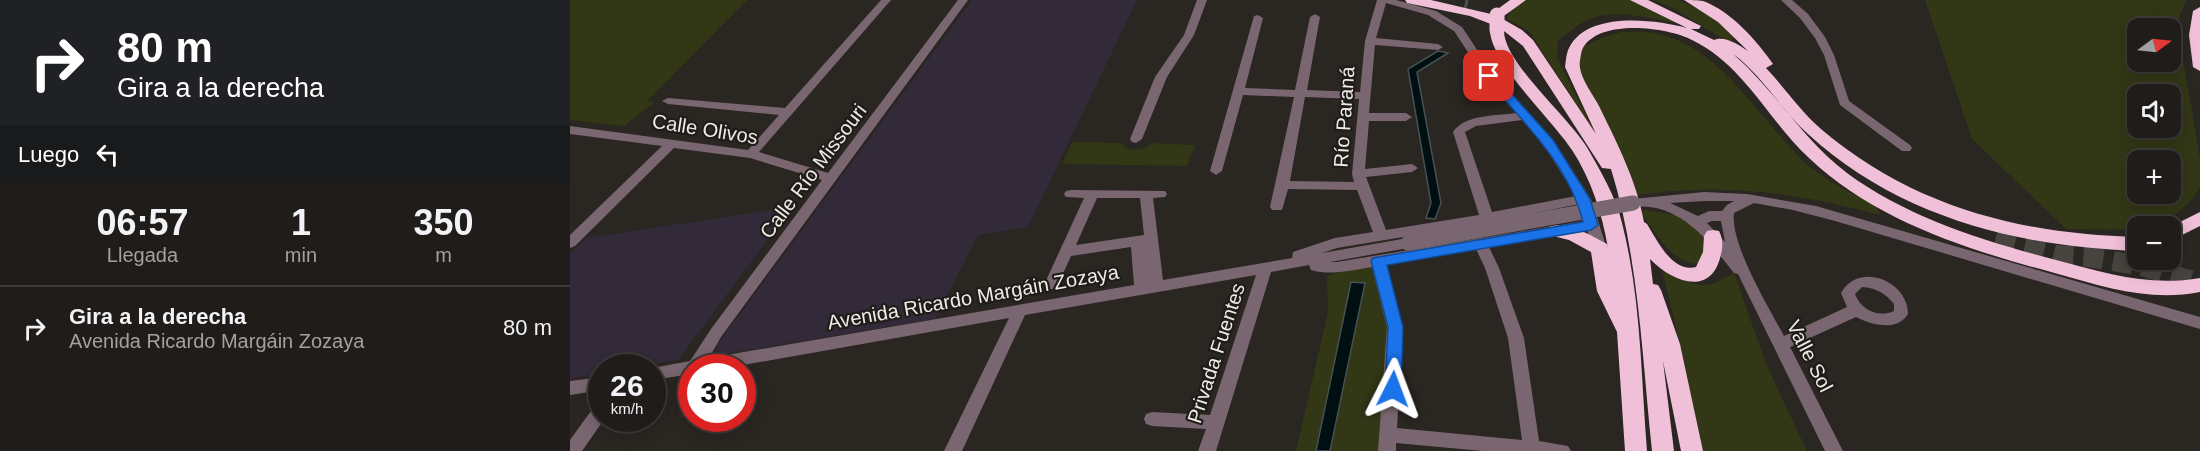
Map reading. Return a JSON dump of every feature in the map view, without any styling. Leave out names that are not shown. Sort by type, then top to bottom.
[{"type":"highway","points":[[1412,0],[1480,16],[1509,27],[1523,38],[1638,205],[1643,277],[1663,451]]},
{"type":"highway","points":[[1519,0],[1497,22],[1497,40],[1579,148],[1602,191],[1614,222],[1623,277],[1636,451]]},
{"type":"highway","points":[[1637,0],[1685,21],[1744,55],[1849,171],[1871,186],[1916,210],[1995,241]]},
{"type":"highway","points":[[1691,0],[1722,17],[1751,44],[1770,69],[1791,107]]},
{"type":"highway","points":[[2200,11],[2196,35],[2200,67]]},
{"type":"highway","points":[[1713,236],[1714,254],[1710,266],[1693,276],[1669,267],[1651,248],[1638,205],[1574,75],[1571,58],[1577,45],[1601,30],[1631,24],[1658,25],[1681,30],[1711,44],[1736,66],[1813,153],[1858,187],[1902,213],[2001,252],[2129,287]]},
{"type":"highway","points":[[1815,132],[1885,182],[1940,208],[1975,221],[2054,239],[2127,244]]},
{"type":"highway","points":[[2181,229],[2200,218]]},
{"type":"highway","points":[[1555,231],[1574,235],[1600,249],[1605,291],[1612,309],[1626,330]]},
{"type":"highway","points":[[2030,272],[2105,287],[2170,289],[2200,285]]},
{"type":"highway","points":[[1643,277],[1663,321],[1670,344],[1692,451]]},
{"type":"street","points":[[751,154],[886,0]]},
{"type":"street","name":"Calle Río Missouri","points":[[703,354],[716,333],[963,0]]},
{"type":"street","points":[[1136,139],[1161,76],[1189,35],[1202,0]]},
{"type":"street","points":[[1383,0],[1432,13],[1458,30],[1489,76],[1548,142],[1584,199],[1600,249]]},
{"type":"street","name":"Río Paraná","points":[[1381,235],[1360,179],[1362,117],[1370,41],[1383,0]]},
{"type":"street","points":[[1786,0],[1804,16],[1820,37],[1829,55],[1844,103],[1906,148]]},
{"type":"street","points":[[1277,207],[1315,17]]},
{"type":"street","points":[[1216,171],[1258,18]]},
{"type":"street","points":[[1370,41],[1438,47]]},
{"type":"street","points":[[1238,91],[1364,96]]},
{"type":"street","points":[[668,101],[786,112]]},
{"type":"street","points":[[1487,218],[1459,132],[1473,123],[1524,116]]},
{"type":"street","points":[[1362,117],[1406,117]]},
{"type":"street","points":[[570,142],[576,131]]},
{"type":"street","name":"Calle Olivos","points":[[576,131],[751,154],[832,179]]},
{"type":"street","points":[[570,243],[673,142]]},
{"type":"street","points":[[1283,185],[1345,187],[1360,179],[1412,168]]},
{"type":"street","points":[[1071,194],[1153,194],[1145,240],[1149,288]]},
{"type":"street","points":[[1051,285],[1092,194]]},
{"type":"street","name":"Avenida Ricardo Margáin Zozaya","points":[[756,356],[1300,261],[1692,197],[1762,200],[1821,212],[2200,323]]},
{"type":"street","points":[[1273,266],[1335,243],[1487,218],[1584,199]]},
{"type":"street","points":[[1700,222],[1709,216],[1727,216],[1736,205],[1762,200]]},
{"type":"street","name":"Valle Sol","points":[[1638,205],[1682,212],[1700,222],[1748,280]]},
{"type":"street","name":"Valle Sol","points":[[1727,216],[1728,231],[1748,280],[1834,451]]},
{"type":"street","name":"Avenida Ricardo Margáin Zozaya","points":[[1300,261],[1316,266],[1336,267],[1591,225]]},
{"type":"street","points":[[1065,252],[1145,240]]},
{"type":"street","points":[[1480,244],[1492,268],[1516,338],[1532,449]]},
{"type":"street","points":[[1378,261],[1395,327],[1388,443],[1562,451]]},
{"type":"street","name":"Privada Fuentes","points":[[1207,451],[1215,422],[1273,266]]},
{"type":"street","points":[[1781,344],[1857,309]]},
{"type":"street","points":[[953,451],[1020,310]]},
{"type":"street","points":[[570,388],[588,385]]},
{"type":"street","points":[[1152,419],[1215,422]]},
{"type":"street","points":[[572,451],[588,429]]},
{"type":"shaded area","points":[[972,0],[1137,0],[1028,227],[978,235],[935,319],[725,354],[715,353],[717,345]]},
{"type":"shaded area","points":[[1438,51],[1448,53],[1417,72],[1441,203],[1435,219],[1426,218],[1431,203],[1408,69]]},
{"type":"shaded area","points":[[792,207],[682,354],[678,354],[678,360],[666,362],[666,354],[588,354],[588,376],[570,379],[570,254],[586,238]]},
{"type":"shaded area","points":[[1351,282],[1365,283],[1330,451],[1316,451]]},
{"type":"green space","points":[[570,0],[747,0],[647,101],[655,102],[624,126],[570,120]]},
{"type":"green space","points":[[1529,0],[1632,0],[1684,25],[1622,14],[1609,15],[1586,21],[1558,40],[1557,58],[1597,136],[1529,31],[1507,19],[1515,6]]},
{"type":"green space","points":[[1652,0],[1677,0],[1691,5],[1725,27],[1734,38],[1730,43],[1671,7]]},
{"type":"green space","points":[[1925,0],[2186,0],[2179,18],[2127,18],[2127,72],[2181,72],[2181,47],[2200,159],[2200,187],[2188,204],[2173,216],[2127,216],[2127,230],[2066,229],[1972,139]]},
{"type":"green space","points":[[1621,32],[1648,32],[1670,37],[1690,46],[1708,59],[1741,90],[1806,164],[1831,182],[1877,206],[1880,215],[1816,200],[1755,192],[1694,190],[1629,196],[1572,55],[1595,41]]},
{"type":"green space","points":[[1072,142],[1122,143],[1126,148],[1135,150],[1145,148],[1151,143],[1195,145],[1187,166],[1062,164]]},
{"type":"green space","points":[[1639,211],[1682,216],[1695,223],[1708,243],[1698,264],[1688,263],[1664,245]]},
{"type":"green space","points":[[1378,261],[1393,313],[1387,451],[1296,451],[1328,312],[1327,276]]},
{"type":"green space","points":[[1660,261],[1678,276],[1695,284],[1713,284],[1734,272],[1766,364],[1807,451],[1702,451],[1686,369]]},
{"type":"waterway","points":[[1465,10],[1467,0]]},
{"type":"tunnel","points":[[1995,241],[2056,255],[2088,257],[2142,266],[2200,283]]},
{"type":"route","points":[[1393,389],[1396,344],[1394,313],[1378,261],[1591,225],[1584,199],[1548,142],[1489,76]]}]
